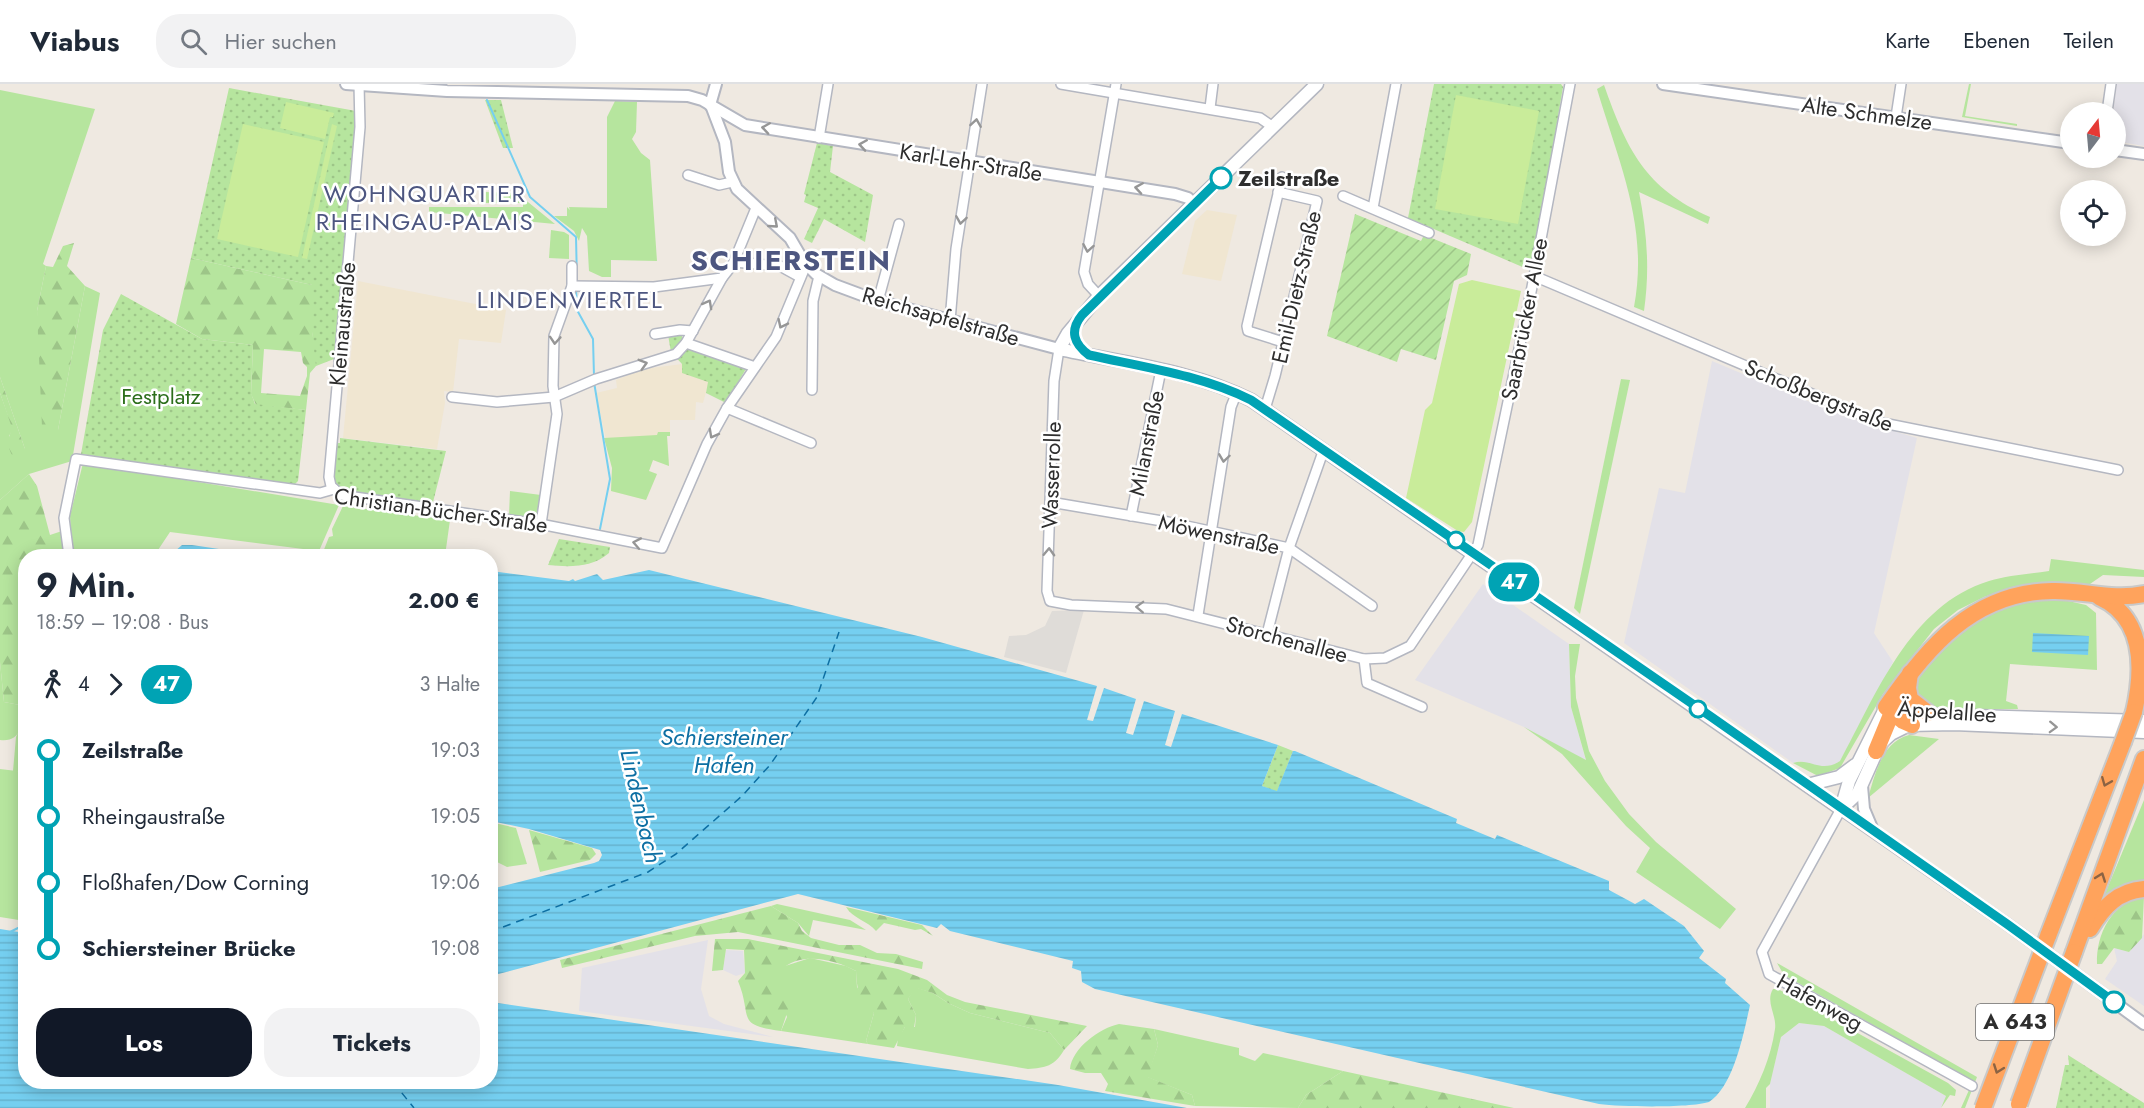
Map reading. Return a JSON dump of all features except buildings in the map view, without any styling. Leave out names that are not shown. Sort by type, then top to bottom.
[{"type":"highway","points":[[1876,751],[1891,709],[1906,679],[1948,630],[1991,604],[2031,592],[2073,591],[2092,595],[2144,594]]},
{"type":"highway","points":[[2092,595],[2119,609],[2133,624],[2140,640],[2143,668],[2139,717]]},
{"type":"highway","points":[[1906,679],[1910,699],[1928,713]]},
{"type":"highway","name":"A 643","points":[[1983,1108],[2122,742],[2139,717],[2144,683]]},
{"type":"highway","points":[[1891,709],[1912,725]]},
{"type":"highway","name":"A 643","points":[[2017,1108],[2144,759]]},
{"type":"highway","points":[[2074,952],[2098,915],[2112,901],[2126,893],[2144,889]]},
{"type":"main road","points":[[1317,84],[1099,296],[1076,322],[1059,349],[1161,370],[1219,386],[1265,409],[1841,809]]},
{"type":"main road","points":[[1076,322],[1075,340],[1078,347],[1089,355]]},
{"type":"main road","name":"Äppelallee","points":[[1841,809],[1858,761],[1891,709],[1928,713],[2139,717]]},
{"type":"main road","name":"Äppelallee","points":[[1841,809],[1851,802],[1862,786],[1876,751],[1891,734],[1912,725],[2144,732]]},
{"type":"main road","points":[[1807,785],[1839,777],[1858,761]]},
{"type":"street","name":"Karl-Lehr-Straße","points":[[346,84],[514,88],[685,96],[698,98],[745,125],[1175,194],[1188,198],[1194,204]]},
{"type":"street","points":[[688,175],[719,184],[732,182],[725,142],[710,105],[716,84]]},
{"type":"street","points":[[819,138],[828,84]]},
{"type":"street","points":[[950,321],[956,249],[982,84]]},
{"type":"street","points":[[1061,84],[1116,88],[1260,118],[1273,127]]},
{"type":"street","points":[[1209,108],[1213,84]]},
{"type":"street","points":[[1372,208],[1396,84]]},
{"type":"street","name":"Saarbrücker Allee","points":[[1473,553],[1479,540],[1533,276],[1569,84]]},
{"type":"street","name":"Alte Schmelze","points":[[1664,84],[2060,142]]},
{"type":"street","points":[[1896,117],[1901,84]]},
{"type":"street","points":[[2108,102],[2111,84]]},
{"type":"street","name":"Kleinaustraße","points":[[334,489],[330,481],[330,460],[361,117],[359,85]]},
{"type":"street","points":[[1099,296],[1088,284],[1084,272],[1116,88]]},
{"type":"street","points":[[725,142],[732,132],[745,125]]},
{"type":"street","points":[[2126,152],[2144,154]]},
{"type":"street","points":[[1282,177],[1247,326],[1248,331],[1253,334],[1283,342]]},
{"type":"street","name":"Reichsapfelstraße","points":[[732,182],[738,191],[790,238],[806,265],[819,276],[878,301],[1059,349]]},
{"type":"street","name":"Emil-Dietz-Straße","points":[[1265,409],[1317,201],[1278,192]]},
{"type":"street","points":[[1343,196],[1429,232]]},
{"type":"street","points":[[452,397],[497,402],[554,398],[594,380],[670,357],[686,343],[722,278],[734,262],[756,208]]},
{"type":"street","points":[[878,301],[899,224]]},
{"type":"street","points":[[734,262],[780,266],[800,276]]},
{"type":"street","points":[[806,265],[780,328],[727,408],[811,443]]},
{"type":"street","points":[[542,522],[556,414],[554,398],[556,327],[576,286],[572,266]]},
{"type":"street","points":[[812,390],[813,301],[819,276]]},
{"type":"street","name":"Schoßbergstraße","points":[[1533,276],[1878,422],[2118,470]]},
{"type":"street","points":[[576,286],[654,287],[722,278]]},
{"type":"street","points":[[655,334],[680,330],[693,331]]},
{"type":"street","points":[[686,343],[755,367]]},
{"type":"street","name":"Wasserrolle","points":[[1050,601],[1047,591],[1053,381],[1059,349]]},
{"type":"street","name":"Milanstraße","points":[[1131,516],[1161,370]]},
{"type":"street","points":[[1198,615],[1231,407],[1236,394]]},
{"type":"street","name":"Christian-Bücher-Straße","points":[[68,549],[64,518],[76,459],[320,493],[334,489],[345,496],[542,522],[662,548],[694,471],[727,408]]},
{"type":"street","points":[[1267,634],[1289,548],[1324,449]]},
{"type":"street","name":"Möwenstraße","points":[[1050,502],[1213,531],[1289,548],[1372,606]]},
{"type":"street","name":"Storchenallee","points":[[1050,601],[1071,605],[1153,607],[1198,615],[1364,659],[1385,658],[1410,646],[1473,553]]},
{"type":"street","points":[[1364,659],[1367,683],[1422,707]]},
{"type":"street","points":[[1862,786],[1866,817],[1878,835]]},
{"type":"street","points":[[1841,809],[2144,1024]]},
{"type":"street","name":"Hafenweg","points":[[1841,809],[1762,952],[1769,974],[1972,1086]]},
{"type":"shaded area","points":[[2117,84],[2144,84],[2144,146],[2126,143],[2126,102],[2114,102]]},
{"type":"shaded area","points":[[1207,210],[1237,215],[1221,281],[1182,274],[1195,221]]},
{"type":"shaded area","points":[[358,281],[506,310],[501,343],[459,339],[453,392],[444,391],[445,403],[437,449],[343,438]]},
{"type":"shaded area","points":[[1712,361],[1846,417],[1917,438],[1874,633],[1893,662],[1840,761],[1833,766],[1824,768],[1799,761],[1793,763],[1624,643],[1659,488],[1685,493]]},
{"type":"shaded area","points":[[682,364],[709,382],[703,403],[696,402],[695,420],[670,420],[670,436],[667,436],[669,466],[653,460],[649,471],[657,474],[646,500],[611,491],[612,468],[596,393],[617,388],[616,380],[643,369]]},
{"type":"shaded area","points":[[1483,584],[1569,644],[1571,707],[1586,761],[1524,727],[1415,680]]},
{"type":"shaded area","points":[[1084,610],[1066,673],[1004,657],[1009,636],[1026,635],[1045,626],[1052,611]]},
{"type":"shaded area","points":[[2144,934],[2144,1006],[2105,979],[2117,961],[2114,948],[2129,952]]},
{"type":"shaded area","points":[[708,940],[701,989],[709,1016],[724,1024],[773,1037],[579,1011],[582,968]]},
{"type":"shaded area","points":[[726,950],[743,951],[745,973],[736,976],[723,970]]},
{"type":"shaded area","points":[[1799,1023],[1824,1026],[1946,1096],[1941,1108],[1770,1108],[1770,1084],[1781,1037]]},
{"type":"green space","points":[[1434,84],[1561,84],[1563,87],[1532,271],[1408,218]]},
{"type":"green space","points":[[1969,84],[1971,84],[1965,116],[2017,124],[2017,126],[1962,117]]},
{"type":"green space","points":[[1604,85],[1621,129],[1641,164],[1669,193],[1710,217],[1708,224],[1639,192],[1647,251],[1644,311],[1634,307],[1638,278],[1635,222],[1622,169],[1597,89]]},
{"type":"green space","points":[[229,88],[356,111],[334,359],[316,366],[312,332],[312,285],[191,258]]},
{"type":"green space","points":[[0,90],[95,109],[43,264],[46,266],[37,311],[58,430],[85,286],[100,293],[72,461],[29,474],[0,500],[0,393],[13,429],[9,436],[25,449],[0,377]]},
{"type":"green space","points":[[1456,95],[1539,111],[1518,224],[1435,209]]},
{"type":"green space","points":[[485,100],[501,100],[513,148],[503,148]]},
{"type":"green space","points":[[615,101],[637,102],[636,132],[632,139],[641,153],[650,160],[657,261],[611,260],[611,277],[602,277],[589,271],[587,236],[582,228],[579,241],[574,231],[554,216],[567,216],[567,207],[570,210],[569,207],[607,208],[607,117]]},
{"type":"green space","points":[[286,102],[334,113],[333,117],[330,117],[325,139],[280,128]]},
{"type":"green space","points":[[243,124],[324,142],[298,257],[217,239]]},
{"type":"green space","points":[[332,124],[337,126],[307,259],[302,258]]},
{"type":"green space","points":[[817,143],[833,146],[830,172],[873,195],[865,242],[824,219],[812,243],[804,239],[818,208],[804,202]]},
{"type":"green space","points":[[485,192],[521,193],[521,203],[485,203]]},
{"type":"green space","points":[[523,198],[555,224],[429,212],[429,207],[523,207]]},
{"type":"green space","points":[[1355,214],[1421,241],[1424,235],[1471,254],[1467,275],[1454,281],[1436,360],[1401,349],[1397,362],[1327,336]]},
{"type":"green space","points":[[551,230],[569,235],[569,259],[549,258]]},
{"type":"green space","points":[[74,243],[67,266],[85,286],[58,430],[42,427],[37,311],[46,266],[53,267],[63,246]]},
{"type":"green space","points":[[191,258],[312,285],[312,332],[317,358],[316,366],[310,373],[306,410],[256,405],[251,394],[253,345],[202,339],[176,324]],"holes":[[[264,349],[301,352],[303,363],[307,367],[307,376],[300,396],[261,393]]]},
{"type":"green space","points":[[1472,280],[1521,291],[1472,522],[1464,532],[1458,531],[1406,498],[1425,410],[1432,403],[1459,284]]},
{"type":"green space","name":"Festplatz","points":[[121,294],[202,339],[253,345],[251,393],[255,404],[306,410],[298,481],[294,485],[81,454],[103,330]]},
{"type":"green space","points":[[682,332],[682,343],[747,367],[726,403],[706,393],[708,382],[682,373],[682,364],[671,352],[668,335]]},
{"type":"green space","points":[[0,377],[25,449],[12,455],[9,442],[12,428],[0,393]]},
{"type":"green space","points":[[1621,379],[1630,380],[1580,614],[1574,608]]},
{"type":"green space","points":[[658,432],[670,432],[670,436],[667,436],[669,466],[653,460],[649,471],[657,474],[646,500],[611,491],[612,468],[604,438],[657,435]]},
{"type":"green space","points":[[340,438],[446,451],[432,506],[363,496],[340,486],[334,480],[333,467],[335,443],[340,443]]},
{"type":"green space","points":[[83,463],[339,505],[320,549],[303,549],[170,532],[159,549],[72,549],[70,516]]},
{"type":"green space","points":[[29,474],[37,486],[50,535],[62,531],[64,549],[18,549],[18,705],[4,702],[0,662],[0,500]]},
{"type":"green space","points":[[510,491],[541,495],[540,519],[509,515]]},
{"type":"green space","points":[[343,506],[450,520],[446,549],[324,549],[329,537],[333,536],[332,529]]},
{"type":"green space","points":[[559,539],[610,547],[609,553],[588,564],[548,565]]},
{"type":"green space","points":[[2051,559],[2144,570],[2144,577],[2103,575],[2090,584],[2040,584],[2012,587],[1958,610],[1934,629],[1883,694],[1840,768],[1818,776],[1793,763],[1805,762],[1827,766],[1840,761],[1898,655],[1937,610],[1961,593],[1989,581],[2049,571]]},
{"type":"green space","points":[[2055,598],[2086,605],[2096,613],[2097,670],[2010,664],[2006,701],[2017,705],[2018,709],[1933,709],[1919,703],[1915,683],[1928,663],[1958,633],[1974,621],[1992,612],[2032,601]]},
{"type":"green space","points":[[1569,644],[1580,644],[1575,676],[1576,698],[1589,751],[1605,781],[1629,814],[1656,842],[1736,909],[1720,929],[1636,872],[1650,848],[1626,826],[1562,754],[1524,727],[1586,760],[1571,707]]},
{"type":"green space","points":[[0,662],[4,702],[18,705],[18,734],[7,740],[0,740]]},
{"type":"green space","points":[[18,733],[18,771],[13,771]]},
{"type":"green space","points":[[1909,735],[1939,739],[1868,798],[1877,769],[1886,752],[1892,744]]},
{"type":"green space","points":[[1278,745],[1293,751],[1277,792],[1262,786]]},
{"type":"green space","points":[[0,769],[18,771],[18,920],[0,917]]},
{"type":"green space","points":[[2144,800],[2144,882],[2102,901]]},
{"type":"green space","points":[[498,824],[516,828],[527,864],[507,867],[498,862]]},
{"type":"green space","points":[[529,830],[592,848],[596,854],[590,860],[540,872]]},
{"type":"green space","points":[[2144,896],[2142,938],[2129,952],[2114,948],[2102,964],[2097,964],[2099,941],[2108,921],[2123,905]]},
{"type":"green space","points":[[777,904],[850,920],[866,930],[813,920],[809,936],[798,923],[771,906]]},
{"type":"green space","points":[[771,906],[798,923],[802,931],[811,938],[839,945],[860,945],[877,953],[896,954],[923,962],[922,969],[738,932],[695,936],[562,968],[560,960]]},
{"type":"green space","points":[[846,907],[922,925],[933,936],[921,929],[915,930],[884,923],[876,931]]},
{"type":"green space","points":[[715,939],[748,939],[898,969],[927,980],[947,995],[965,1002],[1087,1026],[1064,1050],[1050,1033],[970,1013],[933,993],[916,988],[908,999],[916,1015],[914,1028],[905,1027],[894,1048],[868,1044],[866,1041],[874,1013],[860,995],[856,971],[831,961],[802,959],[786,966],[773,980],[791,1001],[781,1031],[766,1029],[751,1022],[748,1017],[738,981],[745,973],[744,950],[726,949],[723,970],[712,971]]},
{"type":"green space","points":[[810,958],[846,966],[856,971],[857,987],[874,1013],[866,1041],[868,1044],[781,1031],[787,1017],[772,980],[785,966]]},
{"type":"green space","points":[[1777,963],[1977,1077],[1965,1108],[1961,1108],[1973,1081],[1784,975]]},
{"type":"green space","points":[[915,987],[933,993],[970,1013],[1050,1033],[1064,1050],[1057,1060],[1049,1065],[1028,1069],[897,1046],[898,1038],[905,1027],[915,1027],[916,1015],[908,999]]},
{"type":"green space","points":[[1773,989],[1778,989],[1948,1083],[1956,1090],[1955,1096],[1950,1095],[1941,1108],[1946,1096],[1824,1026],[1799,1023],[1781,1037],[1770,1084],[1766,1088],[1766,1108],[1745,1108],[1771,1050],[1775,1029],[1770,999]]},
{"type":"green space","points":[[1119,1024],[1154,1029],[1158,1045],[1148,1077],[1192,1095],[1195,1106],[1105,1091],[1108,1084],[1101,1073],[1085,1073],[1070,1069],[1076,1054],[1088,1040]]},
{"type":"green space","points":[[1154,1029],[1239,1048],[1239,1055],[1255,1061],[1263,1053],[1343,1071],[1306,1095],[1298,1108],[1195,1106],[1192,1095],[1147,1077],[1158,1045]]},
{"type":"green space","points":[[2068,1055],[2144,1103],[2144,1108],[2056,1108],[2065,1065],[2069,1065]]},
{"type":"green space","points":[[1343,1071],[1514,1108],[1298,1108],[1306,1095]]},
{"type":"water","points":[[182,545],[192,545],[219,549],[177,549]]},
{"type":"water","name":"Schiersteiner Hafen","points":[[649,570],[922,637],[1097,686],[1087,720],[1093,721],[1104,688],[1136,699],[1126,733],[1133,735],[1144,701],[1175,711],[1165,745],[1171,747],[1182,714],[1278,745],[1262,786],[1277,791],[1293,751],[1295,751],[1457,819],[1456,823],[1495,839],[1497,835],[1609,881],[1609,890],[1635,904],[1644,899],[1684,926],[1704,951],[1699,958],[1726,979],[1725,983],[1750,1005],[1737,1058],[1725,1084],[1709,1102],[1656,1106],[1599,1104],[1095,989],[1082,982],[1081,971],[1072,968],[1073,961],[950,931],[941,924],[937,928],[798,894],[498,974],[498,887],[594,863],[599,861],[602,855],[600,850],[498,822],[498,572],[569,581],[597,574],[603,580]]},
{"type":"water","points":[[2033,633],[2089,636],[2088,655],[2032,652]]},
{"type":"water","points":[[0,929],[18,932],[18,1089],[498,1089],[498,1003],[1058,1085],[1187,1108],[0,1108]]},
{"type":"waterway","name":"Lindenbach","points":[[487,100],[530,197],[576,237],[577,282]]},
{"type":"waterway","name":"Lindenbach","points":[[576,288],[577,310],[593,339],[594,376]]},
{"type":"waterway","name":"Lindenbach","points":[[594,382],[610,479],[600,529]]},
{"type":"waterway","points":[[10,932],[18,928]]},
{"type":"ferry route","points":[[498,929],[648,872],[676,854],[742,796],[770,765],[817,697],[839,632]]},
{"type":"ferry route","points":[[399,1089],[414,1108]]},
{"type":"bus line","name":"47","points":[[1221,178],[1099,296],[1076,322],[1074,332],[1078,347],[1089,355],[1193,378],[1232,390],[1251,400],[1695,708],[1710,716],[2016,930],[2114,1002]]},
{"type":"place","name":"Zeilstraße","points":[[1221,178]]},
{"type":"district","name":"WOHNQUARTIER RHEINGAU-PALAIS","points":[[425,208]]},
{"type":"district","name":"SCHIERSTEIN","points":[[791,260]]},
{"type":"district","name":"LINDENVIERTEL","points":[[570,300]]}]
